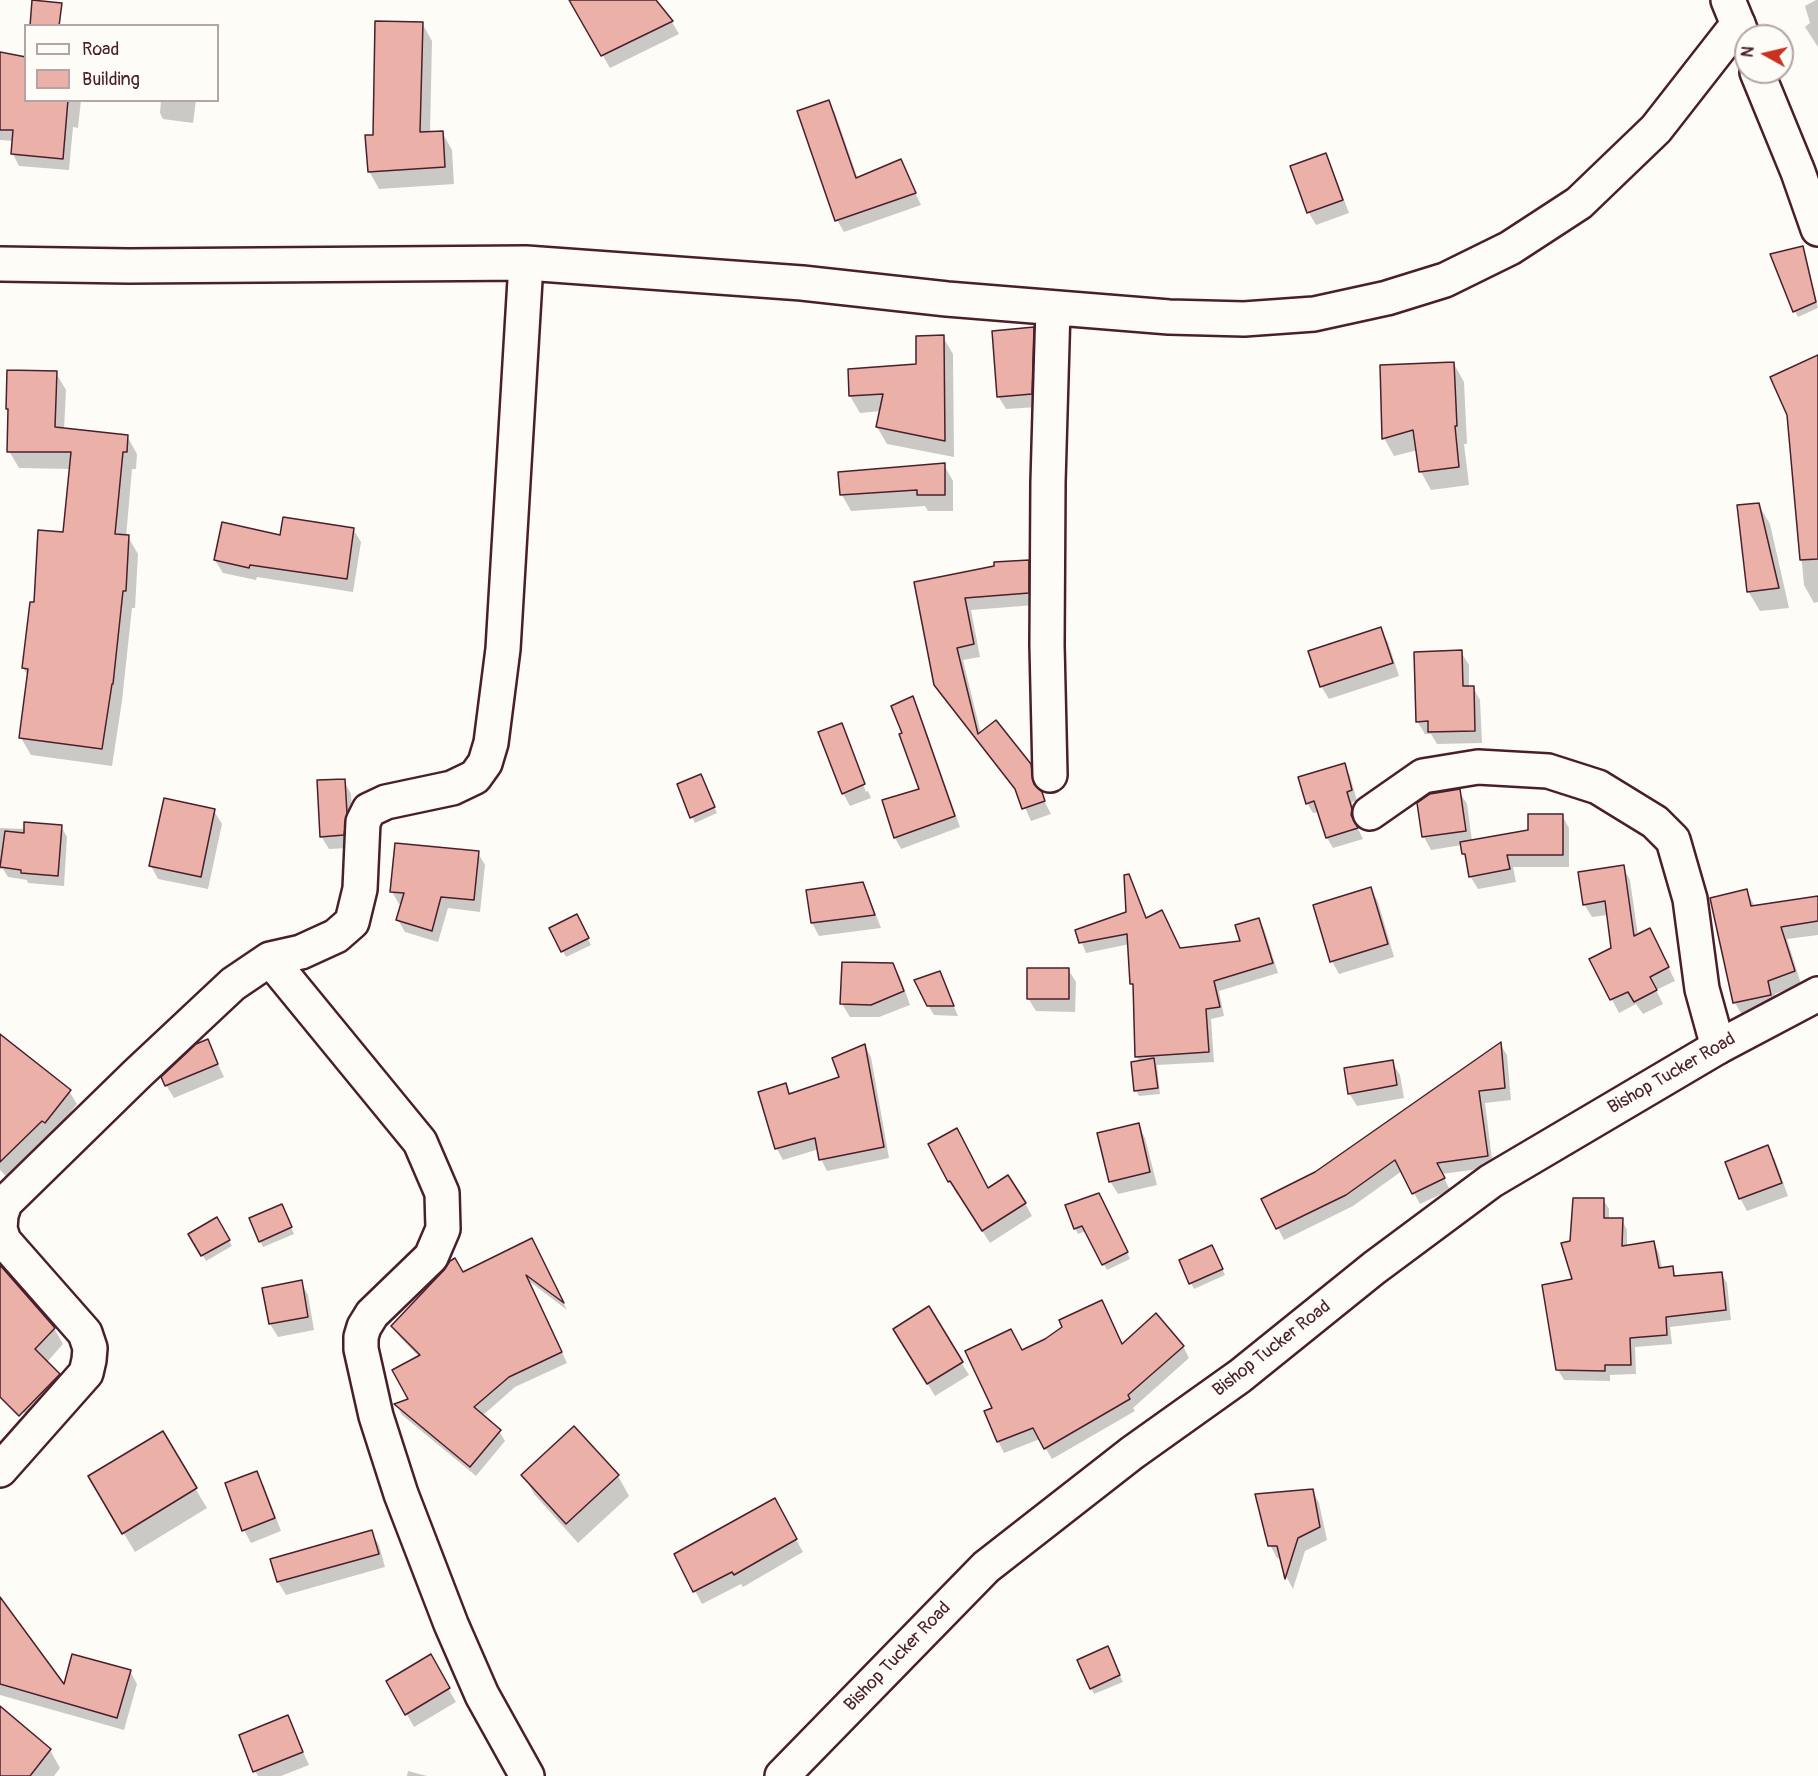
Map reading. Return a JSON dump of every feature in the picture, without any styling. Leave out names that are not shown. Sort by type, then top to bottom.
[{"type":"street","points":[[0,264],[129,266],[526,263],[802,283],[1169,317],[1244,319],[1314,314],[1387,298],[1445,280],[1510,248],[1579,203],[1656,129],[1737,23]]},
{"type":"street","points":[[1762,84],[1798,172],[1818,229]]},
{"type":"street","points":[[0,1470],[86,1373],[90,1348],[85,1333],[4,1241],[0,1229],[1,1215],[6,1203],[137,1074],[233,984],[270,959],[301,952],[336,936],[352,922],[360,889],[363,822],[369,810],[386,802],[452,788],[475,777],[485,763],[491,743],[503,649],[526,263]]},
{"type":"street","points":[[1050,775],[1047,645],[1053,308]]},
{"type":"street","points":[[1370,813],[1423,776],[1478,767],[1548,771],[1598,787],[1654,822],[1673,840],[1690,899],[1702,988],[1718,1047]]},
{"type":"street","points":[[270,959],[420,1142],[442,1193],[443,1229],[431,1257],[372,1314],[363,1326],[362,1349],[379,1427],[401,1494],[482,1695],[527,1776]]},
{"type":"street","name":"Bishop Tucker Road","points":[[782,1776],[986,1567],[1122,1460],[1240,1376],[1374,1268],[1491,1180],[1718,1047],[1818,994]]},
{"type":"building","points":[[32,0],[62,3],[59,24],[30,24]]},
{"type":"building","points":[[569,0],[656,0],[673,21],[601,56]]},
{"type":"building","points":[[375,21],[423,22],[420,132],[443,131],[445,167],[368,172],[365,135],[373,135]]},
{"type":"building","points":[[0,52],[24,57],[24,102],[68,102],[63,159],[11,154],[13,130],[0,130]]},
{"type":"building","points":[[829,100],[856,178],[901,159],[916,193],[835,221],[797,111]]},
{"type":"building","points":[[1326,153],[1343,200],[1307,213],[1290,166]]},
{"type":"building","points":[[1803,246],[1816,302],[1793,312],[1770,254]]},
{"type":"building","points":[[1034,327],[1032,394],[997,397],[992,331]]},
{"type":"building","points":[[944,335],[945,441],[876,427],[883,394],[849,396],[848,369],[916,364],[916,336]]},
{"type":"building","points":[[1818,355],[1818,559],[1800,560],[1787,415],[1770,377]]},
{"type":"building","points":[[1454,362],[1457,426],[1455,426],[1459,467],[1419,472],[1413,430],[1382,439],[1380,365]]},
{"type":"building","points":[[7,370],[57,371],[55,427],[128,435],[127,452],[123,452],[115,534],[129,535],[126,591],[123,591],[113,684],[102,749],[19,738],[28,669],[22,668],[30,602],[34,602],[38,530],[63,532],[71,452],[7,452]]},
{"type":"building","points":[[945,463],[945,495],[917,495],[917,490],[840,495],[838,472]]},
{"type":"building","points":[[1759,503],[1779,588],[1747,592],[1737,505]]},
{"type":"building","points":[[283,517],[354,528],[347,579],[250,565],[249,568],[214,560],[222,522],[280,535]]},
{"type":"building","points":[[1029,560],[1029,593],[965,598],[974,644],[957,648],[978,734],[996,720],[1031,764],[1034,784],[1042,792],[1045,801],[1022,809],[1015,789],[934,685],[914,582],[994,566],[994,562]]},
{"type":"building","points":[[1381,627],[1393,663],[1320,687],[1308,651]]},
{"type":"building","points":[[1462,650],[1463,686],[1474,686],[1475,731],[1428,732],[1428,721],[1416,722],[1414,652]]},
{"type":"building","points":[[913,696],[955,816],[894,838],[882,800],[919,789],[891,706]]},
{"type":"building","points":[[842,723],[865,784],[842,794],[818,732]]},
{"type":"building","points":[[1345,763],[1352,790],[1347,792],[1352,809],[1351,815],[1358,828],[1326,838],[1314,801],[1306,804],[1298,777]]},
{"type":"building","points":[[701,774],[715,807],[690,818],[677,784]]},
{"type":"building","points":[[345,779],[347,813],[344,835],[320,837],[317,780]]},
{"type":"building","points":[[1460,789],[1466,831],[1422,837],[1417,803],[1430,794]]},
{"type":"building","points":[[164,798],[215,809],[201,877],[149,866]]},
{"type":"building","points":[[1528,814],[1563,814],[1563,855],[1507,855],[1510,869],[1469,877],[1465,854],[1462,854],[1460,842],[1528,830]]},
{"type":"building","points":[[24,822],[62,825],[58,876],[21,873],[21,870],[0,867],[5,831],[24,833]]},
{"type":"building","points":[[395,843],[479,851],[474,900],[441,897],[432,931],[396,920],[404,893],[390,892]]},
{"type":"building","points":[[1624,865],[1634,936],[1650,928],[1669,967],[1650,977],[1657,990],[1634,1002],[1628,992],[1610,1000],[1589,959],[1611,948],[1605,901],[1583,905],[1578,872]]},
{"type":"building","points":[[1129,874],[1146,918],[1162,910],[1180,948],[1240,941],[1235,925],[1259,918],[1273,963],[1214,981],[1220,1007],[1206,1009],[1209,1052],[1135,1057],[1133,984],[1130,984],[1127,934],[1079,943],[1075,930],[1126,912],[1124,875]]},
{"type":"building","points":[[863,882],[875,915],[811,923],[806,890]]},
{"type":"building","points":[[1371,887],[1388,944],[1330,962],[1313,905]]},
{"type":"building","points":[[1747,889],[1751,906],[1818,896],[1818,921],[1781,927],[1795,971],[1768,981],[1771,995],[1733,1003],[1710,898]]},
{"type":"building","points":[[577,914],[589,938],[561,952],[549,928]]},
{"type":"building","points":[[842,962],[893,963],[904,991],[871,1005],[840,1004]]},
{"type":"building","points":[[1027,968],[1069,968],[1069,999],[1027,999]]},
{"type":"building","points":[[940,971],[954,1006],[927,1006],[914,980]]},
{"type":"building","points":[[0,1034],[71,1090],[45,1123],[42,1121],[0,1162]]},
{"type":"building","points":[[208,1039],[218,1064],[165,1086],[161,1077],[196,1044]]},
{"type":"building","points":[[1501,1042],[1505,1088],[1479,1091],[1488,1156],[1437,1163],[1445,1178],[1412,1194],[1395,1160],[1346,1195],[1276,1229],[1261,1199],[1315,1172]]},
{"type":"building","points":[[865,1044],[884,1147],[819,1160],[815,1138],[775,1149],[758,1092],[786,1083],[789,1094],[839,1077],[832,1058]]},
{"type":"building","points":[[1154,1058],[1158,1088],[1134,1091],[1131,1062]]},
{"type":"building","points":[[1393,1060],[1397,1085],[1348,1094],[1344,1068]]},
{"type":"building","points":[[1139,1123],[1150,1172],[1109,1182],[1097,1133]]},
{"type":"building","points":[[957,1128],[988,1188],[1008,1175],[1026,1203],[982,1231],[950,1181],[948,1182],[928,1144]]},
{"type":"building","points":[[1768,1145],[1782,1183],[1739,1199],[1725,1162]]},
{"type":"building","points":[[1099,1193],[1128,1252],[1102,1265],[1082,1226],[1074,1229],[1065,1205]]},
{"type":"building","points":[[1573,1198],[1604,1198],[1604,1218],[1623,1218],[1622,1246],[1654,1241],[1659,1268],[1673,1266],[1674,1276],[1722,1272],[1726,1310],[1666,1317],[1667,1335],[1630,1338],[1631,1365],[1605,1365],[1605,1371],[1556,1370],[1542,1285],[1572,1279],[1561,1243],[1570,1241]]},
{"type":"building","points":[[282,1204],[292,1227],[259,1242],[249,1218]]},
{"type":"building","points":[[217,1217],[230,1240],[201,1256],[188,1234]]},
{"type":"building","points":[[532,1238],[564,1303],[526,1275],[562,1352],[509,1377],[474,1407],[501,1430],[470,1467],[394,1404],[408,1399],[392,1370],[420,1355],[391,1326],[450,1261],[455,1258],[463,1272]]},
{"type":"building","points":[[1212,1245],[1223,1269],[1189,1284],[1179,1260]]},
{"type":"building","points":[[0,1265],[55,1328],[35,1349],[60,1374],[19,1416],[0,1397]]},
{"type":"building","points":[[302,1280],[308,1317],[269,1324],[262,1288]]},
{"type":"building","points":[[1102,1300],[1122,1344],[1156,1313],[1184,1346],[1128,1395],[1130,1399],[1044,1449],[1033,1428],[997,1442],[984,1411],[992,1408],[965,1351],[1011,1329],[1022,1350],[1045,1339],[1062,1327],[1059,1320]]},
{"type":"building","points":[[929,1306],[963,1362],[927,1384],[893,1329]]},
{"type":"building","points":[[574,1426],[619,1475],[566,1524],[521,1475]]},
{"type":"building","points":[[163,1431],[197,1488],[122,1534],[88,1476]]},
{"type":"building","points":[[257,1471],[275,1518],[242,1531],[225,1483]]},
{"type":"building","points":[[1313,1489],[1320,1527],[1298,1538],[1285,1579],[1277,1546],[1268,1546],[1255,1494]]},
{"type":"building","points":[[775,1498],[797,1539],[734,1575],[732,1572],[693,1592],[674,1554]]},
{"type":"building","points":[[372,1530],[379,1554],[277,1582],[270,1559]]},
{"type":"building","points":[[0,1597],[64,1684],[72,1654],[131,1670],[117,1718],[0,1684]]},
{"type":"building","points":[[1108,1646],[1120,1675],[1090,1689],[1077,1660]]},
{"type":"building","points":[[431,1654],[450,1688],[405,1715],[386,1681]]},
{"type":"building","points":[[0,1706],[51,1749],[30,1776],[0,1776]]},
{"type":"building","points":[[288,1715],[303,1752],[253,1772],[239,1735]]}]
